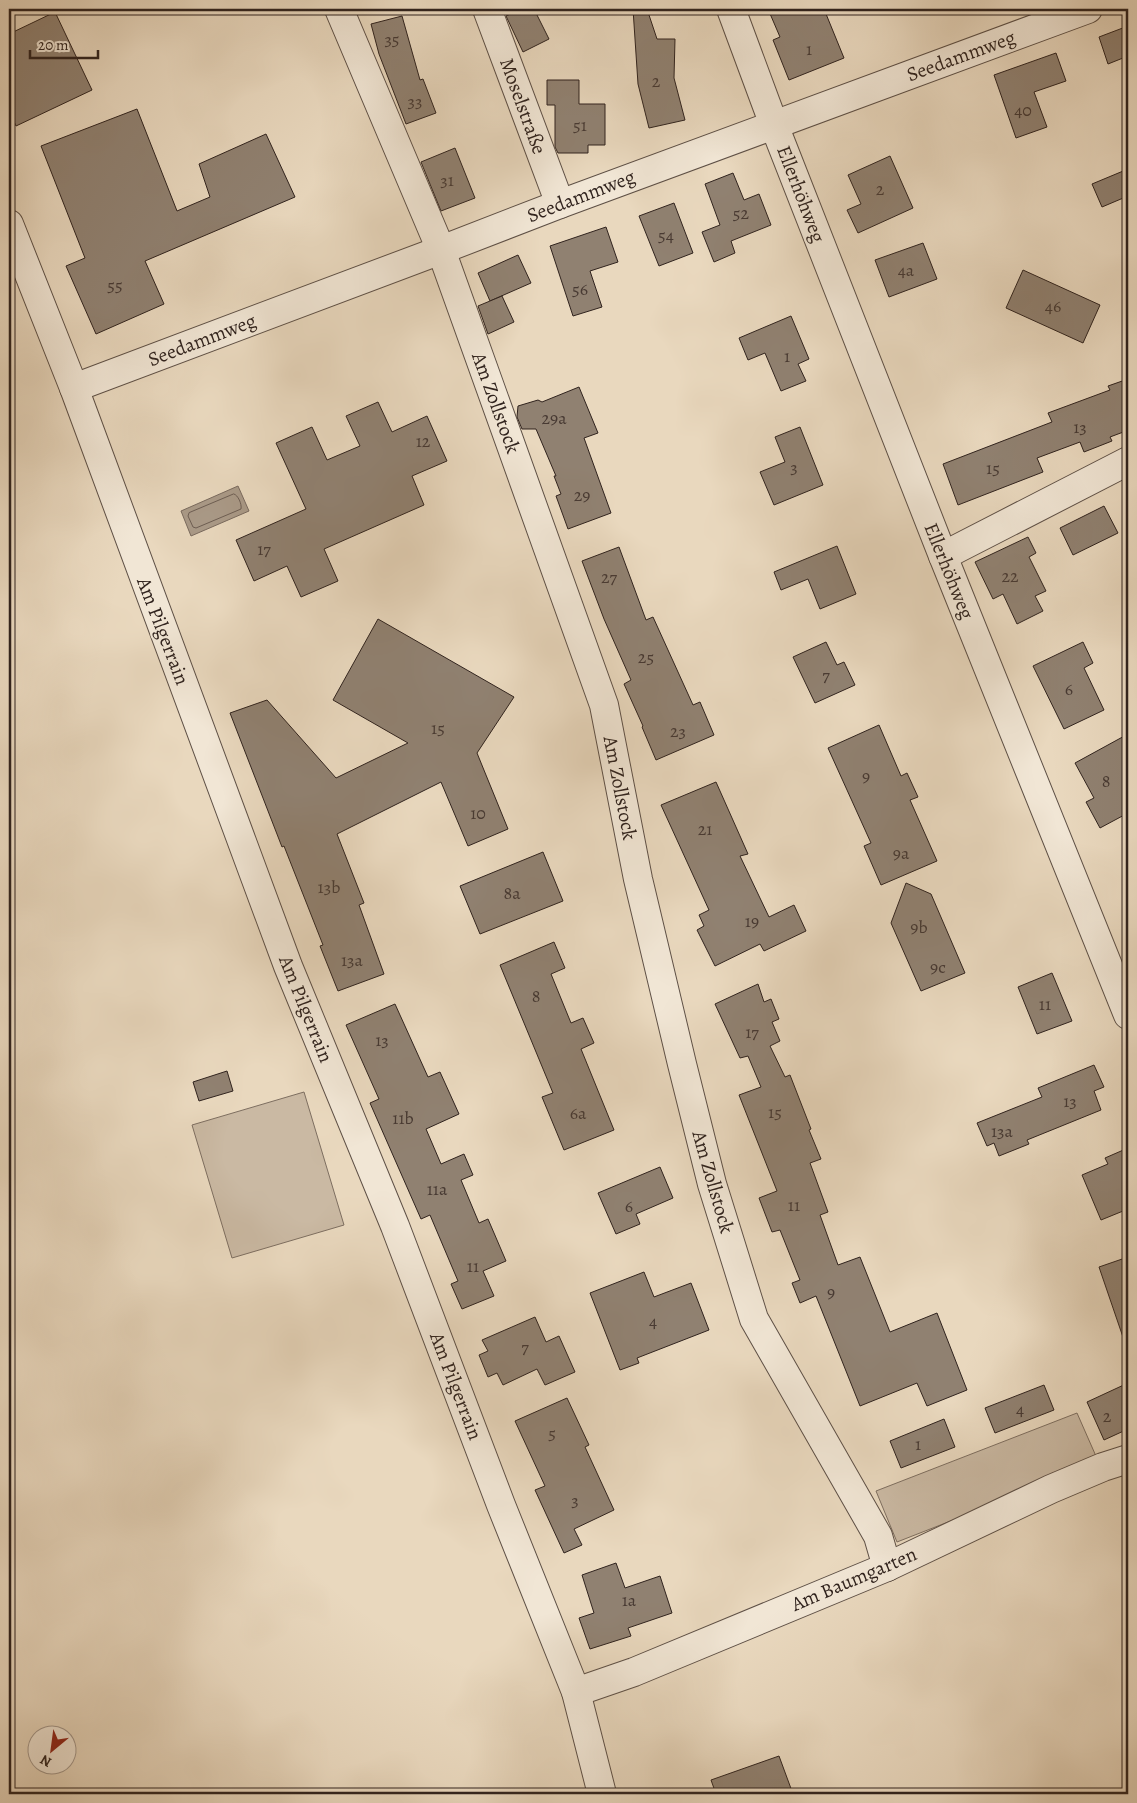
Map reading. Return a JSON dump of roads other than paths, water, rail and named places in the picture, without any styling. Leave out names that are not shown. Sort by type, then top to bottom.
[{"type":"street","name":"Am Zollstock","points":[[339,9],[441,250],[604,705],[638,879],[691,1101],[712,1184],[754,1319],[878,1536],[887,1567]]},
{"type":"street","name":"Moselstraße","points":[[487,9],[560,204]]},
{"type":"street","name":"Ellerhöhweg","points":[[731,9],[774,125],[943,556],[1128,1015]]},
{"type":"street","name":"Seedammweg","points":[[74,388],[560,204],[1088,9]]},
{"type":"street","name":"Am Pilgerrain","points":[[9,224],[74,388],[288,966],[395,1226],[501,1505],[576,1692],[602,1794]]},
{"type":"street","points":[[943,556],[1128,461]]},
{"type":"street","name":"Am Baumgarten","points":[[576,1692],[634,1672],[887,1567],[1051,1489],[1103,1467],[1128,1459]]},
{"type":"water","points":[[238,486],[249,511],[191,536],[181,511]]}]
